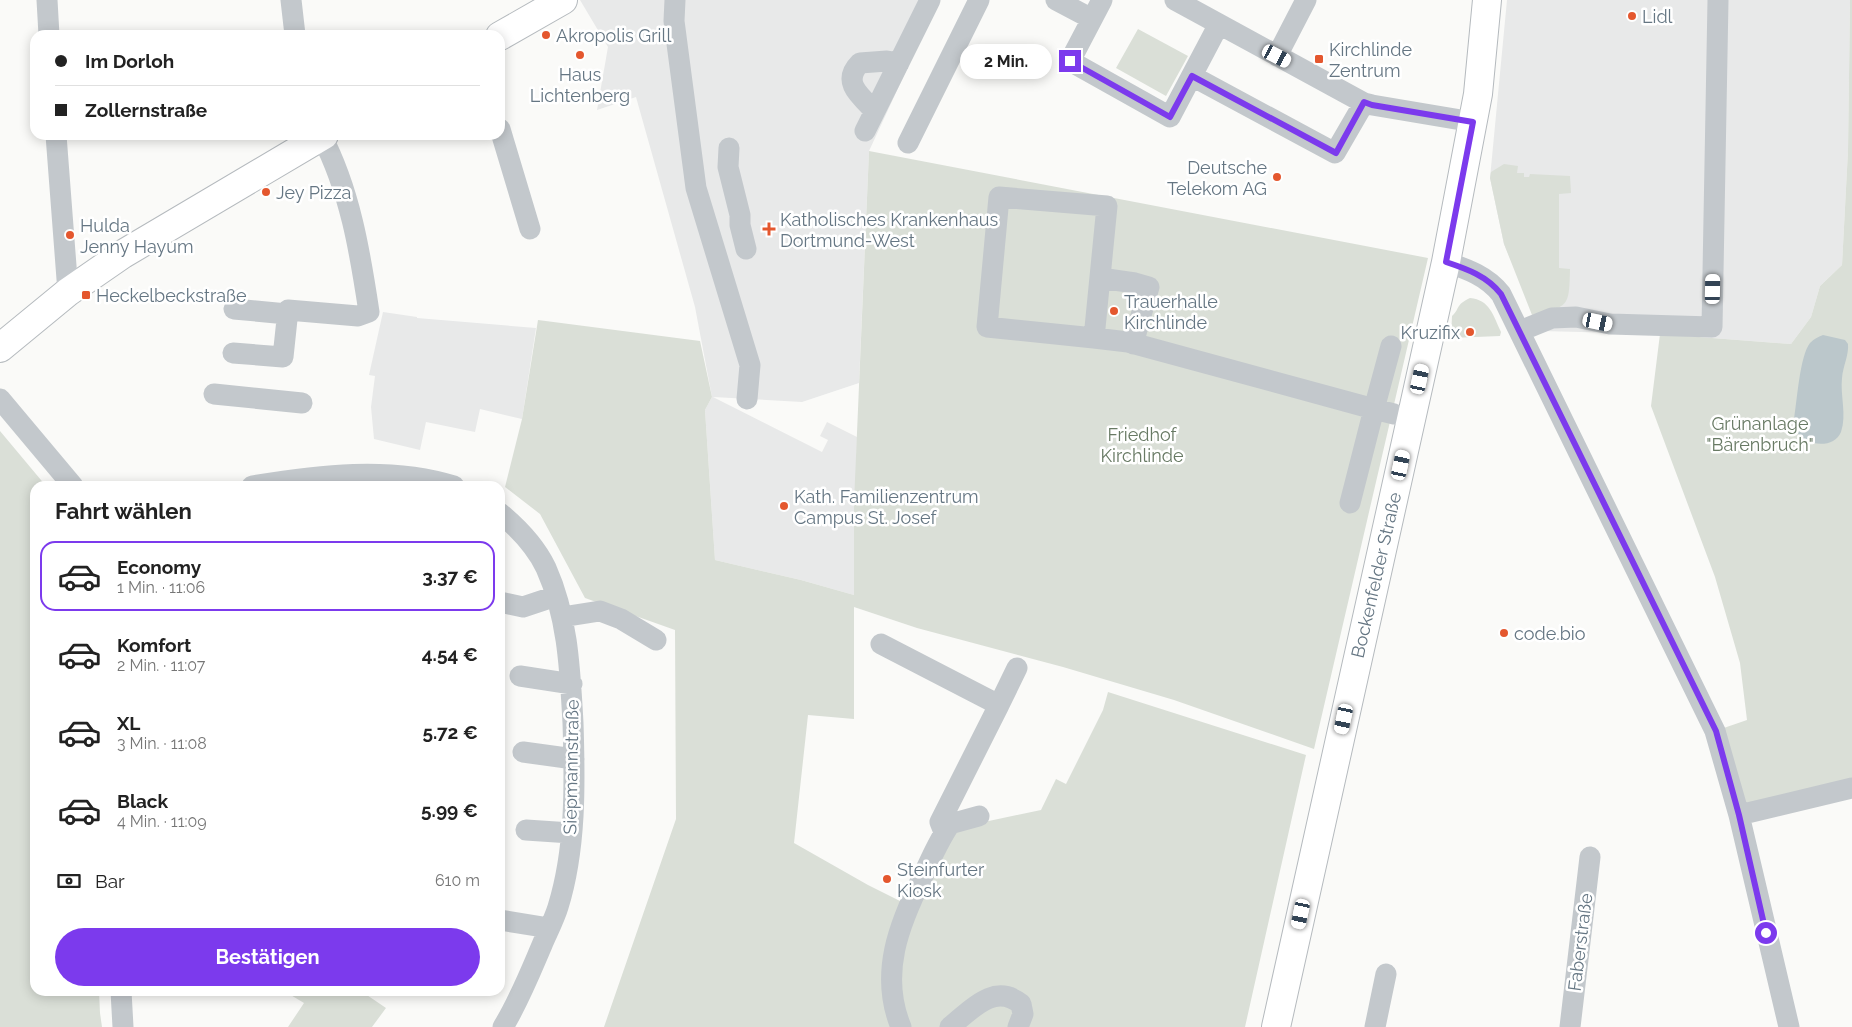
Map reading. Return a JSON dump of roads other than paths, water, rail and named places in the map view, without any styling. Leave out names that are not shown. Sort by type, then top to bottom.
[{"type":"main road","points":[[505,33],[563,0]]},
{"type":"main road","name":"Bockenfelder Straße","points":[[1276,1027],[1446,262],[1478,94],[1487,0]]},
{"type":"main road","points":[[0,348],[68,292],[123,254],[315,140]]},
{"type":"street","points":[[47,0],[49,30]]},
{"type":"street","points":[[291,0],[294,30]]},
{"type":"street","points":[[675,0],[674,21],[696,188],[750,365],[747,399]]},
{"type":"street","points":[[864,131],[930,0]]},
{"type":"street","points":[[908,143],[979,0]]},
{"type":"street","points":[[1056,0],[1092,19]]},
{"type":"street","points":[[1102,0],[1070,61],[1170,117],[1219,24]]},
{"type":"street","points":[[1175,0],[1364,102],[1372,105],[1473,122]]},
{"type":"street","points":[[1277,56],[1306,0]]},
{"type":"street","points":[[1520,331],[1552,318],[1568,317],[1610,324],[1712,327],[1718,0]]},
{"type":"street","points":[[875,111],[858,93],[851,80],[853,70],[860,63],[887,61],[898,63]]},
{"type":"street","points":[[1192,76],[1336,153],[1364,102]]},
{"type":"street","points":[[56,140],[68,292]]},
{"type":"street","points":[[233,353],[282,357],[288,310],[358,316],[369,312],[362,259],[350,211],[333,157],[325,140]]},
{"type":"street","points":[[503,140],[530,229]]},
{"type":"street","points":[[729,148],[728,167],[746,249]]},
{"type":"street","points":[[1094,338],[1107,206],[999,197],[987,327],[1133,344],[1384,412]]},
{"type":"street","points":[[1446,262],[1472,271],[1494,285],[1501,294],[1716,731],[1739,815],[1789,1027]]},
{"type":"street","points":[[1100,278],[1126,281],[1149,287],[1133,344]]},
{"type":"street","points":[[234,309],[288,314]]},
{"type":"street","points":[[1350,503],[1384,412],[1391,346]]},
{"type":"street","points":[[214,394],[302,403]]},
{"type":"street","points":[[0,399],[69,481]]},
{"type":"street","points":[[292,481],[376,474],[411,476],[432,481]]},
{"type":"street","name":"Siepmannstraße","points":[[503,1027],[516,1006],[558,907],[571,834],[574,759],[572,684],[562,617],[556,596],[545,567],[522,534],[505,518]]},
{"type":"street","points":[[505,603],[523,607],[556,596]]},
{"type":"street","points":[[562,617],[600,611],[621,619],[656,640]]},
{"type":"street","points":[[881,644],[999,705]]},
{"type":"street","points":[[947,828],[940,822],[1018,668]]},
{"type":"street","points":[[520,676],[572,684]]},
{"type":"street","points":[[523,752],[574,759]]},
{"type":"street","points":[[1739,815],[1852,788]]},
{"type":"street","points":[[901,1027],[893,998],[892,977],[895,946],[899,929],[912,897],[947,828],[979,816]]},
{"type":"street","points":[[526,830],[571,834]]},
{"type":"street","name":"Faberstraße","points":[[1570,1027],[1590,857]]},
{"type":"street","points":[[505,921],[549,928]]},
{"type":"street","points":[[1375,1027],[1386,974]]},
{"type":"street","points":[[950,1027],[982,1002],[1000,995],[1010,996],[1021,1004],[1023,1014],[1018,1027]]},
{"type":"street","points":[[121,996],[123,1027]]},
{"type":"place","name":"Lidl","points":[[1632,16]]},
{"type":"place","name":"Akropolis Grill","points":[[546,35]]},
{"type":"place","name":"Haus Lichtenberg","points":[[580,55]]},
{"type":"place","name":"Kirchlinde Zentrum","points":[[1319,59]]},
{"type":"place","name":"Deutsche Telekom AG","points":[[1277,177]]},
{"type":"place","name":"Jey Pizza","points":[[266,192]]},
{"type":"place","name":"Katholisches Krankenhaus Dortmund-West","points":[[769,229]]},
{"type":"place","name":"Hulda Jenny Hayum","points":[[70,235]]},
{"type":"place","name":"Heckelbeckstraße","points":[[86,295]]},
{"type":"place","name":"Trauerhalle Kirchlinde","points":[[1114,311]]},
{"type":"place","name":"Kruzifix","points":[[1470,332]]},
{"type":"place","name":"Kath. Familienzentrum Campus St. Josef","points":[[784,506]]},
{"type":"place","name":"code.bio","points":[[1504,633]]},
{"type":"place","name":"Steinfurter Kiosk","points":[[887,879]]},
{"type":"park label","name":"Grünanlage \"Bärenbruch\"","points":[[1760,433]]},
{"type":"park label","name":"Friedhof Kirchlinde","points":[[1142,444]]}]
